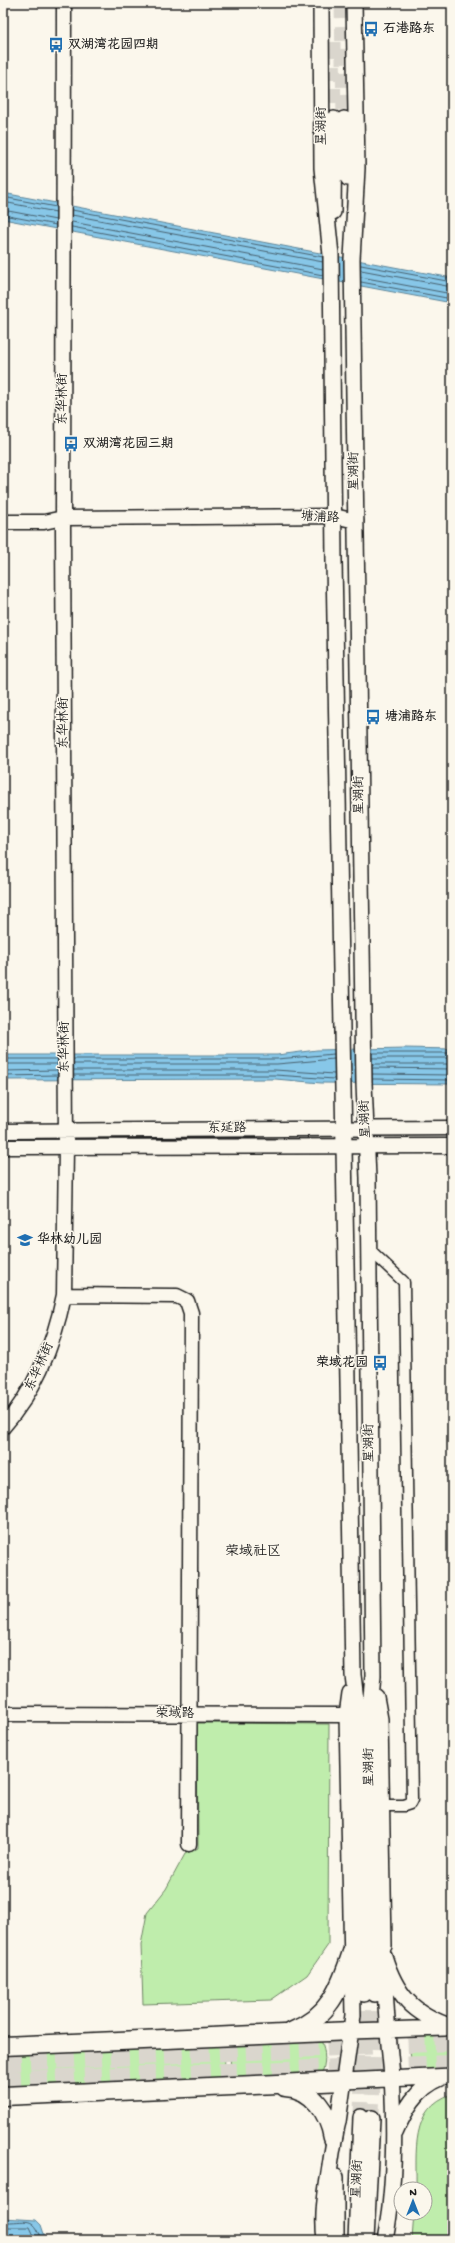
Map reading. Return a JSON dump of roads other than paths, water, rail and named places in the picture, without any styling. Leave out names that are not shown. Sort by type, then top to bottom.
[{"type":"highway","points":[[285,2034],[304,2027],[332,2002],[338,1991],[352,1952]]},
{"type":"highway","points":[[3,2046],[351,2031]]},
{"type":"highway","points":[[3,2096],[344,2081]]},
{"type":"highway","points":[[247,2085],[292,2087],[302,2091],[322,2108],[330,2123],[333,2145]]},
{"type":"main road","name":"星湖街","points":[[321,3],[322,168],[331,252]]},
{"type":"main road","name":"星湖街","points":[[352,252],[339,119],[330,280],[342,1050],[353,1675],[358,1717],[370,1994],[369,1718],[373,1676],[367,1146],[364,1083],[352,284],[352,252],[357,168],[354,3]]},
{"type":"main road","points":[[325,2240],[324,2205],[338,2122],[353,2015],[347,1715],[353,1675]]},
{"type":"main road","points":[[373,1676],[380,1719],[383,1806],[385,2008],[392,2079],[392,2164],[384,2240]]},
{"type":"main road","points":[[384,1956],[396,1988],[410,2005],[429,2018],[452,2027]]},
{"type":"main road","points":[[351,2031],[452,2027]]},
{"type":"main road","points":[[344,2081],[449,2076]]},
{"type":"main road","points":[[392,2138],[401,2119],[417,2094],[434,2081],[449,2076]]},
{"type":"main road","name":"星湖街","points":[[356,2240],[366,2117],[366,2240]]},
{"type":"main road","points":[[333,2145],[336,2178],[336,2240]]},
{"type":"main road","points":[[392,2164],[398,2222],[394,2240]]},
{"type":"street","name":"东华林街","points":[[3,1428],[26,1399],[39,1373],[59,1319],[64,1295],[66,1131],[62,230],[64,3]]},
{"type":"street","name":"塘浦路","points":[[3,522],[356,521]]},
{"type":"street","name":"东延路","points":[[3,1131],[452,1128]]},
{"type":"street","name":"东延路","points":[[3,1147],[452,1146]]},
{"type":"street","points":[[368,1248],[404,1282],[412,1800],[410,1804],[404,1806],[383,1806]]},
{"type":"street","points":[[64,1295],[178,1296],[187,1301],[191,1313],[190,1844]]},
{"type":"street","name":"荣域路","points":[[3,1714],[347,1715]]},
{"type":"water","points":[[3,193],[452,278],[452,303],[3,219]]},
{"type":"water","points":[[405,1048],[452,1049],[452,1084],[321,1083],[275,1079],[3,1080],[3,1055],[277,1055],[317,1050]]},
{"type":"water","points":[[3,2218],[36,2220],[41,2225],[46,2240],[3,2240]]},
{"type":"tunnel","points":[[342,3],[344,119]]},
{"type":"tunnel","points":[[333,42],[334,119]]},
{"type":"tunnel","points":[[361,2117],[364,1994]]},
{"type":"tunnel","points":[[372,2118],[375,1994]]},
{"type":"tunnel","points":[[3,2062],[452,2042]]},
{"type":"tunnel","points":[[3,2080],[452,2064]]},
{"type":"place","name":"石港路东","points":[[371,29]]},
{"type":"place","name":"双湖湾花园四期","points":[[56,45]]},
{"type":"place","name":"双湖湾花园三期","points":[[71,444]]},
{"type":"place","name":"塘浦路东","points":[[373,717]]},
{"type":"place","name":"华林幼儿园","points":[[25,1240]]},
{"type":"place","name":"荣域花园","points":[[380,1363]]},
{"type":"district","name":"荣域社区","points":[[253,1552]]}]
